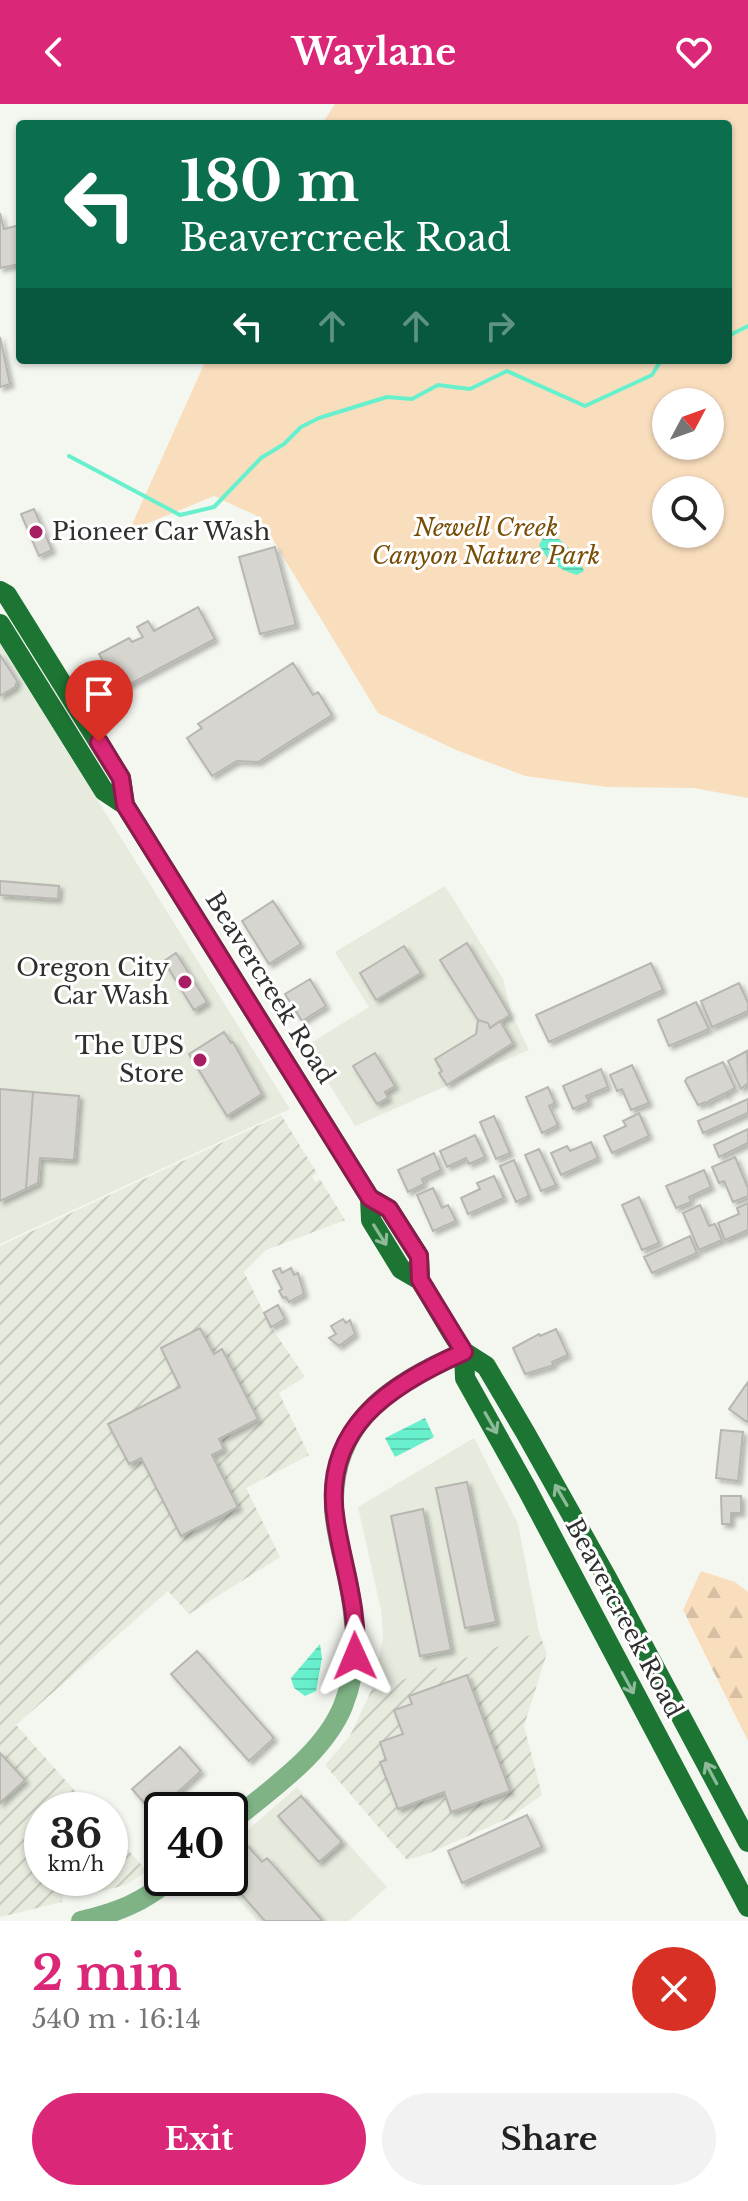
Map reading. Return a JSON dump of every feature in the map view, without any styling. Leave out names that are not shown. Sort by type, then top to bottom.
[{"type":"main road","name":"Beavercreek Road","points":[[0,591],[7,595],[121,778],[125,805],[370,1198],[389,1209],[419,1256],[420,1280],[464,1352],[486,1366],[565,1500],[748,1842]]},
{"type":"main road","name":"Beavercreek Road","points":[[0,624],[104,791],[125,805]]},
{"type":"main road","points":[[25,665],[53,691],[81,736],[91,743],[99,742]]},
{"type":"main road","name":"Beavercreek Road","points":[[464,1352],[465,1378],[748,1907]]},
{"type":"street","points":[[248,1807],[307,1756],[343,1707],[353,1672],[356,1631],[336,1522],[335,1479],[354,1427],[371,1406],[392,1389],[464,1352]]},
{"type":"street","points":[[81,1921],[122,1910],[149,1896]]},
{"type":"shaded area","points":[[543,538],[559,539],[578,556],[584,571],[577,575],[554,564],[539,545]]},
{"type":"shaded area","points":[[0,644],[290,1109],[0,1244]]},
{"type":"shaded area","points":[[445,886],[503,979],[512,1015],[529,1050],[355,1126],[306,1046],[369,1007],[335,952]]},
{"type":"shaded area","points":[[281,1115],[317,1173],[312,1176],[315,1182],[320,1179],[345,1220],[266,1250],[244,1272],[271,1327],[305,1377],[279,1393],[309,1455],[246,1488],[280,1557],[189,1614],[168,1591],[16,1725],[76,1792],[24,1792],[24,1896],[63,1896],[62,1902],[0,1917],[0,1246]]},
{"type":"shaded area","points":[[425,1418],[434,1437],[395,1457],[385,1438]]},
{"type":"shaded area","points":[[474,1438],[518,1524],[539,1632],[371,1691],[383,1639],[381,1610],[358,1507]]},
{"type":"shaded area","points":[[539,1632],[547,1653],[524,1726],[542,1795],[509,1818],[407,1860],[325,1765],[350,1736],[371,1691]]},
{"type":"shaded area","points":[[320,1644],[322,1658],[316,1691],[305,1696],[294,1688],[291,1678]]},
{"type":"shaded area","points":[[297,1787],[387,1887],[349,1921],[257,1921],[235,1896],[248,1896],[248,1830]]},
{"type":"shaded area","points":[[128,1850],[144,1868],[144,1873],[128,1884]]},
{"type":"green space","name":"Newell Creek Canyon Nature Park","points":[[335,104],[748,104],[748,798],[694,788],[607,787],[525,776],[456,750],[378,713],[259,517],[214,496],[129,531],[204,364],[732,364],[732,120],[325,120]]},
{"type":"green space","points":[[701,1571],[735,1582],[748,1592],[748,1741],[683,1610]]},
{"type":"building","points":[[0,213],[4,229],[16,226],[16,265],[0,268]]},
{"type":"building","points":[[0,337],[10,384],[0,387]]},
{"type":"building","name":"Pioneer Car Wash","points":[[34,509],[52,550],[39,556],[21,514]]},
{"type":"building","points":[[275,547],[296,625],[260,634],[239,557]]},
{"type":"building","points":[[198,607],[215,639],[119,690],[99,654],[129,638],[132,642],[143,637],[137,627],[148,621],[154,631]]},
{"type":"building","points":[[0,655],[17,681],[15,687],[0,696]]},
{"type":"building","points":[[293,663],[313,695],[318,692],[332,715],[258,762],[237,761],[212,776],[187,738],[202,728],[198,724]]},
{"type":"building","points":[[0,881],[59,886],[58,899],[0,895]]},
{"type":"building","points":[[273,901],[301,944],[269,964],[242,921]]},
{"type":"building","points":[[467,943],[510,1015],[490,1028],[488,1023],[478,1020],[440,960]]},
{"type":"building","points":[[404,946],[421,973],[376,1000],[360,973]]},
{"type":"building","name":"Oregon City Car Wash","points":[[176,953],[207,1002],[194,1010],[164,961]]},
{"type":"building","points":[[651,963],[663,990],[549,1042],[536,1015]]},
{"type":"building","points":[[310,979],[326,1006],[302,1021],[285,994]]},
{"type":"building","points":[[739,983],[748,1003],[748,1011],[712,1027],[701,1001]]},
{"type":"building","points":[[696,1002],[709,1029],[669,1046],[658,1020]]},
{"type":"building","points":[[478,1020],[488,1023],[490,1028],[500,1021],[513,1043],[447,1085],[435,1059],[476,1034]]},
{"type":"building","points":[[224,1032],[233,1042],[262,1094],[227,1116],[189,1054]]},
{"type":"building","points":[[747,1051],[748,1083],[741,1089],[728,1061]]},
{"type":"building","points":[[375,1053],[395,1086],[385,1092],[388,1098],[377,1104],[353,1066]]},
{"type":"building","points":[[723,1062],[735,1088],[727,1092],[727,1096],[725,1093],[708,1104],[698,1105],[685,1081]]},
{"type":"building","points":[[632,1065],[649,1103],[631,1110],[622,1089],[617,1091],[610,1075]]},
{"type":"building","points":[[601,1069],[608,1087],[586,1096],[589,1102],[573,1109],[563,1086]]},
{"type":"building","points":[[548,1087],[555,1103],[549,1106],[558,1125],[542,1133],[526,1097]]},
{"type":"building","points":[[0,1089],[33,1092],[26,1189],[0,1201]]},
{"type":"building","points":[[33,1092],[79,1096],[74,1160],[40,1158],[38,1183],[26,1189]]},
{"type":"building","points":[[748,1099],[748,1113],[703,1133],[698,1121]]},
{"type":"building","points":[[639,1113],[649,1136],[612,1153],[604,1136],[626,1126],[623,1121]]},
{"type":"building","points":[[494,1116],[510,1153],[496,1159],[480,1122]]},
{"type":"building","points":[[748,1129],[748,1143],[719,1157],[714,1145]]},
{"type":"building","points":[[475,1135],[485,1157],[469,1164],[466,1158],[447,1167],[440,1151]]},
{"type":"building","points":[[591,1142],[598,1158],[561,1175],[551,1153],[567,1146],[570,1151]]},
{"type":"building","points":[[539,1149],[556,1185],[541,1191],[525,1155]]},
{"type":"building","points":[[434,1153],[441,1170],[422,1179],[424,1184],[408,1192],[398,1170]]},
{"type":"building","points":[[735,1157],[748,1188],[748,1196],[733,1202],[724,1181],[719,1183],[712,1167]]},
{"type":"building","points":[[514,1160],[529,1196],[516,1202],[500,1166]]},
{"type":"building","points":[[704,1170],[711,1187],[689,1197],[691,1202],[676,1208],[666,1186]]},
{"type":"building","points":[[494,1176],[504,1198],[468,1214],[461,1198],[480,1189],[477,1183]]},
{"type":"building","points":[[433,1188],[442,1208],[448,1205],[456,1221],[433,1231],[417,1195]]},
{"type":"building","points":[[639,1197],[659,1243],[642,1250],[622,1205]]},
{"type":"building","points":[[748,1203],[748,1230],[725,1240],[718,1223],[739,1214],[737,1208]]},
{"type":"building","points":[[700,1205],[709,1226],[715,1224],[722,1240],[699,1250],[683,1213]]},
{"type":"building","points":[[690,1236],[697,1253],[652,1273],[644,1257]]},
{"type":"building","points":[[280,1268],[282,1273],[291,1268],[294,1275],[298,1273],[304,1294],[289,1302],[286,1297],[283,1298],[273,1271]]},
{"type":"building","points":[[278,1305],[285,1319],[271,1327],[264,1313]]},
{"type":"building","points":[[343,1319],[346,1323],[350,1320],[355,1334],[339,1346],[329,1338],[336,1334],[331,1326]]},
{"type":"building","points":[[200,1328],[214,1354],[222,1349],[258,1419],[219,1439],[224,1449],[212,1455],[238,1507],[181,1536],[141,1458],[129,1464],[108,1424],[180,1387],[161,1348]]},
{"type":"building","points":[[556,1329],[568,1355],[552,1362],[554,1365],[525,1374],[513,1348]]},
{"type":"building","points":[[748,1382],[748,1420],[747,1422],[729,1409]]},
{"type":"building","points":[[721,1430],[743,1432],[738,1481],[716,1478]]},
{"type":"building","points":[[467,1482],[496,1622],[465,1628],[436,1488]]},
{"type":"building","points":[[721,1496],[741,1496],[741,1513],[731,1513],[731,1524],[722,1524]]},
{"type":"building","points":[[423,1509],[451,1650],[420,1656],[391,1516]]},
{"type":"building","points":[[197,1651],[274,1738],[249,1761],[171,1674]]},
{"type":"building","points":[[467,1675],[510,1791],[451,1812],[444,1792],[398,1809],[380,1762],[386,1760],[380,1742],[403,1734],[394,1710],[412,1704],[409,1696]]},
{"type":"building","points":[[180,1747],[201,1771],[178,1792],[144,1792],[144,1803],[132,1789]]},
{"type":"building","points":[[0,1753],[25,1780],[0,1803]]},
{"type":"building","points":[[301,1796],[342,1842],[319,1862],[278,1816]]},
{"type":"building","points":[[527,1815],[542,1847],[462,1883],[448,1851]]},
{"type":"building","points":[[248,1846],[262,1862],[267,1858],[323,1921],[265,1921],[243,1896],[248,1896]]},
{"type":"waterway","points":[[732,334],[748,326]]},
{"type":"waterway","points":[[69,456],[180,515],[214,507],[261,458],[284,444],[301,427],[319,418],[387,397],[412,399],[438,385],[470,389],[507,371],[585,406],[652,375],[659,364]]},
{"type":"place","name":"Pioneer Car Wash","points":[[36,532]]},
{"type":"place","name":"Oregon City Car Wash","points":[[185,982]]},
{"type":"place","name":"The UPS Store","points":[[200,1060]]},
{"type":"route","points":[[99,742],[121,778],[125,805],[370,1198],[389,1209],[419,1256],[420,1280],[464,1352],[417,1374],[371,1406],[354,1427],[342,1453],[335,1479],[334,1509],[355,1618],[355,1656]]}]
